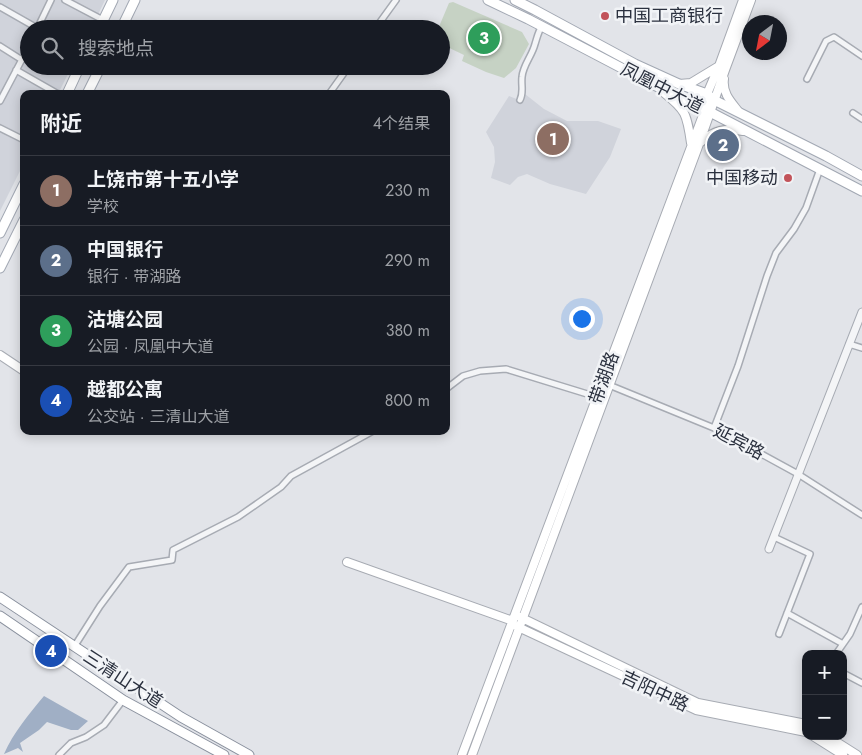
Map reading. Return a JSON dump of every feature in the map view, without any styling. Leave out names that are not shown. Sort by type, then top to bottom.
[{"type":"main road","points":[[103,20],[113,0]]},
{"type":"main road","points":[[125,20],[135,0]]},
{"type":"main road","name":"凤凰中大道","points":[[488,0],[862,191]]},
{"type":"main road","name":"凤凰中大道","points":[[515,0],[635,64],[711,97],[862,176]]},
{"type":"main road","name":"带湖路","points":[[722,68],[743,0]]},
{"type":"main road","name":"带湖路","points":[[462,755],[517,621],[609,385],[711,97],[751,0]]},
{"type":"main road","points":[[679,84],[691,83],[722,68],[723,84],[727,98],[739,112]]},
{"type":"main road","points":[[69,90],[76,75]]},
{"type":"main road","points":[[89,90],[96,75]]},
{"type":"main road","points":[[656,86],[678,104],[687,116],[695,144],[719,131],[730,129],[750,133]]},
{"type":"main road","name":"带湖路","points":[[472,755],[517,621],[597,397],[695,144]]},
{"type":"main road","points":[[1,227],[20,191]]},
{"type":"main road","points":[[0,268],[20,228]]},
{"type":"main road","points":[[0,356],[20,368]]},
{"type":"main road","name":"吉阳中路","points":[[347,562],[517,621],[698,703],[802,723]]},
{"type":"main road","name":"三清山大道","points":[[0,597],[181,717],[249,755]]},
{"type":"main road","name":"三清山大道","points":[[0,616],[123,700],[224,755]]},
{"type":"main road","name":"吉阳中路","points":[[517,621],[696,710],[802,731]]},
{"type":"main road","points":[[820,740],[843,755]]},
{"type":"main road","points":[[834,740],[856,755]]},
{"type":"street","points":[[41,20],[51,0]]},
{"type":"street","points":[[65,0],[95,20]]},
{"type":"street","points":[[382,20],[396,0]]},
{"type":"street","points":[[0,7],[23,20]]},
{"type":"street","points":[[520,100],[523,95],[523,72],[535,45],[537,34],[542,26]]},
{"type":"street","points":[[807,79],[826,41],[829,39],[834,37],[862,56]]},
{"type":"street","points":[[0,46],[20,59]]},
{"type":"street","points":[[0,101],[2,92],[20,63]]},
{"type":"street","points":[[16,70],[20,72]]},
{"type":"street","points":[[25,75],[51,90]]},
{"type":"street","points":[[332,90],[343,75]]},
{"type":"street","points":[[853,113],[862,119]]},
{"type":"street","points":[[0,128],[20,138]]},
{"type":"street","points":[[714,428],[738,366],[776,252],[794,229],[806,208],[820,169]]},
{"type":"street","points":[[769,549],[862,312]]},
{"type":"street","points":[[850,344],[862,348]]},
{"type":"street","points":[[450,386],[463,376],[480,371],[506,369],[597,397]]},
{"type":"street","name":"延宾路","points":[[609,385],[714,428],[798,474],[862,515]]},
{"type":"street","points":[[74,647],[100,606],[129,567],[172,560],[173,550],[238,517],[281,487],[291,476],[366,435]]},
{"type":"street","points":[[774,537],[810,554],[779,634]]},
{"type":"street","points":[[839,650],[860,616],[862,607]]},
{"type":"street","points":[[787,613],[843,644]]},
{"type":"street","points":[[847,675],[862,683]]},
{"type":"street","points":[[60,755],[71,743],[86,737],[104,725],[123,700]]},
{"type":"shaded area","points":[[0,0],[105,0],[95,20],[20,20],[20,75],[68,75],[60,90],[20,90],[20,171],[0,211]]},
{"type":"shaded area","points":[[525,94],[544,109],[567,121],[598,121],[621,129],[610,157],[586,194],[550,184],[527,174],[518,177],[510,185],[491,178],[495,162],[494,147],[486,132],[509,96],[524,102]]},
{"type":"green space","points":[[453,2],[522,32],[529,44],[516,68],[504,78],[462,61],[464,55],[450,48],[450,20],[442,20],[449,3]]},
{"type":"water","points":[[44,696],[88,721],[78,730],[71,730],[47,722],[20,743],[23,752],[18,748],[4,754],[17,731]]},
{"type":"place","name":"中国工商银行","points":[[605,16]]},
{"type":"place","name":"沽塘公园","points":[[484,38]]},
{"type":"place","name":"上饶市第十五小学","points":[[553,139]]},
{"type":"place","name":"中国银行","points":[[723,145]]},
{"type":"place","name":"中国移动","points":[[788,178]]},
{"type":"place","name":"越都公寓","points":[[51,651]]}]
